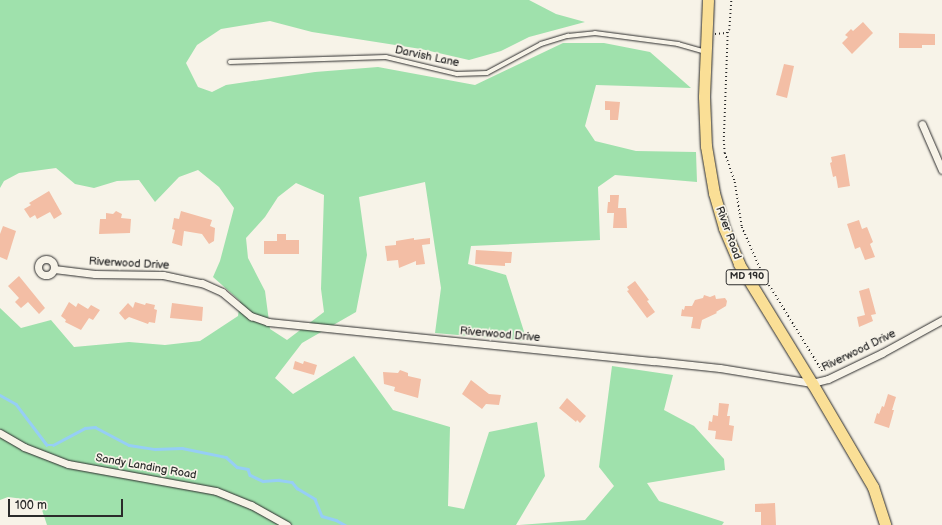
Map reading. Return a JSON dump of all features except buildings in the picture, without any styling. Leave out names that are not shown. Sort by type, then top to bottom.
[{"type":"main road","name":"River Road","points":[[708,0],[704,97],[706,146],[714,193],[724,228],[739,264],[812,383],[873,487],[885,525]]},
{"type":"street","points":[[922,124],[942,170]]},
{"type":"street","name":"Riverwood Drive","points":[[54,270],[95,274],[163,275],[202,283],[222,292],[251,316],[268,322],[662,361],[720,368],[812,383],[828,379],[882,353],[942,320]]},
{"type":"street","name":"Sandy Landing Road","points":[[0,433],[24,447],[68,464],[216,491],[251,505],[287,525]]},
{"type":"lane","name":"Darvish Lane","points":[[230,62],[386,57],[457,74],[486,73],[541,44],[568,36],[594,33],[678,44],[706,52]]},
{"type":"path","points":[[731,0],[730,28],[728,32],[724,140],[725,153],[736,182],[742,227],[763,275],[824,374]]},
{"type":"path","points":[[707,34],[728,32]]},
{"type":"green space","points":[[0,0],[529,0],[556,14],[585,22],[529,37],[501,51],[469,60],[421,49],[312,32],[270,21],[221,29],[197,45],[186,63],[198,87],[212,92],[226,85],[315,72],[378,67],[475,85],[563,43],[604,43],[650,52],[691,88],[596,85],[585,126],[595,141],[636,151],[696,152],[697,182],[615,175],[598,187],[600,240],[471,246],[468,264],[506,275],[527,341],[435,333],[441,288],[425,182],[359,197],[367,255],[356,312],[302,343],[275,378],[293,394],[354,356],[393,410],[450,427],[448,506],[464,509],[489,432],[537,422],[545,476],[516,525],[47,525],[39,501],[8,497],[0,500],[0,308],[21,328],[51,320],[74,347],[129,342],[165,345],[200,341],[238,316],[240,301],[213,277],[220,261],[234,208],[219,187],[198,170],[179,177],[155,202],[139,180],[117,181],[94,188],[75,184],[56,168],[19,173],[4,181],[0,188]],"holes":[[[296,183],[324,195],[321,289],[324,312],[287,340],[270,329],[265,291],[248,258],[246,238],[265,217],[278,197]]]},
{"type":"green space","points":[[612,366],[673,375],[664,410],[694,426],[724,459],[725,470],[647,483],[659,501],[724,522],[722,525],[519,525],[585,520],[614,486],[599,467]]},
{"type":"waterway","points":[[0,395],[16,404],[47,445],[53,445],[85,428],[95,427],[129,445],[155,449],[182,448],[226,457],[237,467],[248,469],[250,475],[263,481],[279,480],[292,482],[297,488],[315,499],[322,516],[336,520],[345,525]]}]
